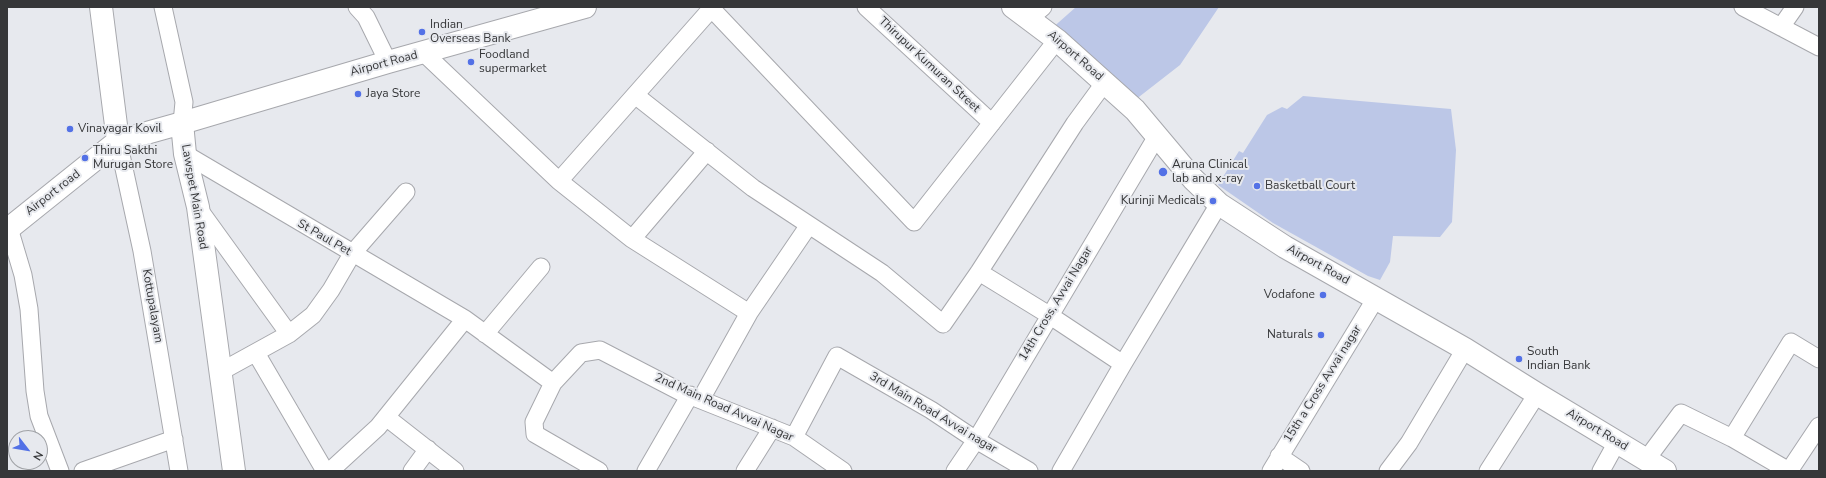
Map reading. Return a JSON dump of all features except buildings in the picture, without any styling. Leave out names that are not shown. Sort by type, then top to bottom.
[{"type":"street","points":[[101,7],[118,141],[182,123],[184,102],[163,7]]},
{"type":"street","points":[[357,7],[366,17],[388,62]]},
{"type":"street","name":"Airport Road","points":[[182,123],[388,62],[424,53],[552,12],[586,7]]},
{"type":"street","name":"Thirupur Kumuran Street","points":[[866,7],[992,123]]},
{"type":"street","points":[[1743,7],[1819,47]]},
{"type":"street","points":[[1781,27],[1795,7]]},
{"type":"street","points":[[559,180],[710,8],[914,222],[1057,40]]},
{"type":"street","name":"Airport Road","points":[[1029,11],[1057,40],[1135,110],[1193,179],[1219,204],[1286,247],[1465,349],[1536,394],[1665,471]]},
{"type":"street","points":[[424,53],[559,180],[632,239],[749,313]]},
{"type":"street","points":[[635,94],[753,188],[882,273],[943,324],[979,272],[1075,123],[1105,82]]},
{"type":"street","name":"Lawspet Main Road","points":[[182,123],[185,154],[198,207],[234,471]]},
{"type":"street","name":"14th Cross, Avvai Nagar","points":[[955,471],[976,440],[1049,315],[1157,136]]},
{"type":"street","name":"Airport road","points":[[8,229],[118,141]]},
{"type":"street","name":"Kottupalayam","points":[[118,141],[142,251],[179,471]]},
{"type":"street","points":[[632,239],[707,152]]},
{"type":"street","name":"St Paul Pet","points":[[185,154],[352,254],[465,319],[553,383]]},
{"type":"street","points":[[220,372],[290,334],[313,315],[331,290],[352,254],[406,192]]},
{"type":"street","points":[[1061,471],[1219,204]]},
{"type":"street","points":[[198,207],[290,334]]},
{"type":"street","points":[[646,471],[696,397],[749,313],[809,225]]},
{"type":"street","points":[[8,229],[23,275],[29,309],[35,391],[39,416],[60,471]]},
{"type":"street","points":[[485,334],[541,267]]},
{"type":"street","points":[[979,272],[1049,315],[1123,364]]},
{"type":"street","name":"15th a Cross Avvai nagar","points":[[1270,471],[1376,298]]},
{"type":"street","points":[[330,471],[378,427],[465,319]]},
{"type":"street","points":[[1732,438],[1791,342],[1819,359]]},
{"type":"street","points":[[1388,471],[1409,443],[1465,349]]},
{"type":"street","name":"2nd Main Road Avvai Nagar","points":[[599,471],[535,434],[534,422],[553,383],[581,353],[600,350],[696,397],[794,437],[843,471]]},
{"type":"street","points":[[256,353],[325,471]]},
{"type":"street","name":"3rd Main Road Avvai nagar","points":[[794,437],[837,356],[931,410],[976,440],[1028,471]]},
{"type":"street","points":[[1488,471],[1536,394]]},
{"type":"street","points":[[1646,460],[1681,413],[1732,438],[1789,471],[1819,426]]},
{"type":"street","points":[[386,417],[455,471]]},
{"type":"street","points":[[745,471],[772,428]]},
{"type":"street","points":[[83,471],[174,439]]},
{"type":"street","points":[[1601,471],[1617,442]]},
{"type":"street","points":[[412,471],[428,449]]},
{"type":"street","points":[[1279,456],[1301,471]]},
{"type":"shaded area","points":[[1076,7],[1219,7],[1180,65],[1135,100],[1050,30]]},
{"type":"shaded area","points":[[1303,96],[1451,109],[1456,150],[1452,222],[1440,237],[1393,236],[1390,262],[1380,280],[1368,276],[1273,223],[1218,185],[1239,151],[1243,153],[1267,115],[1282,107],[1287,109]]},
{"type":"place","name":"Indian Overseas Bank","points":[[422,32]]},
{"type":"place","name":"Foodland supermarket","points":[[471,62]]},
{"type":"place","name":"Jaya Store","points":[[358,94]]},
{"type":"place","name":"Vinayagar Kovil","points":[[70,129]]},
{"type":"place","name":"Thiru Sakthi Murugan Store","points":[[85,158]]},
{"type":"place","name":"Aruna Clinical lab and x-ray","points":[[1163,172]]},
{"type":"place","name":"Basketball Court","points":[[1257,186]]},
{"type":"place","name":"Kurinji Medicals","points":[[1213,201]]},
{"type":"place","name":"Vodafone","points":[[1323,295]]},
{"type":"place","name":"Naturals","points":[[1321,335]]},
{"type":"place","name":"South Indian Bank","points":[[1519,359]]}]
